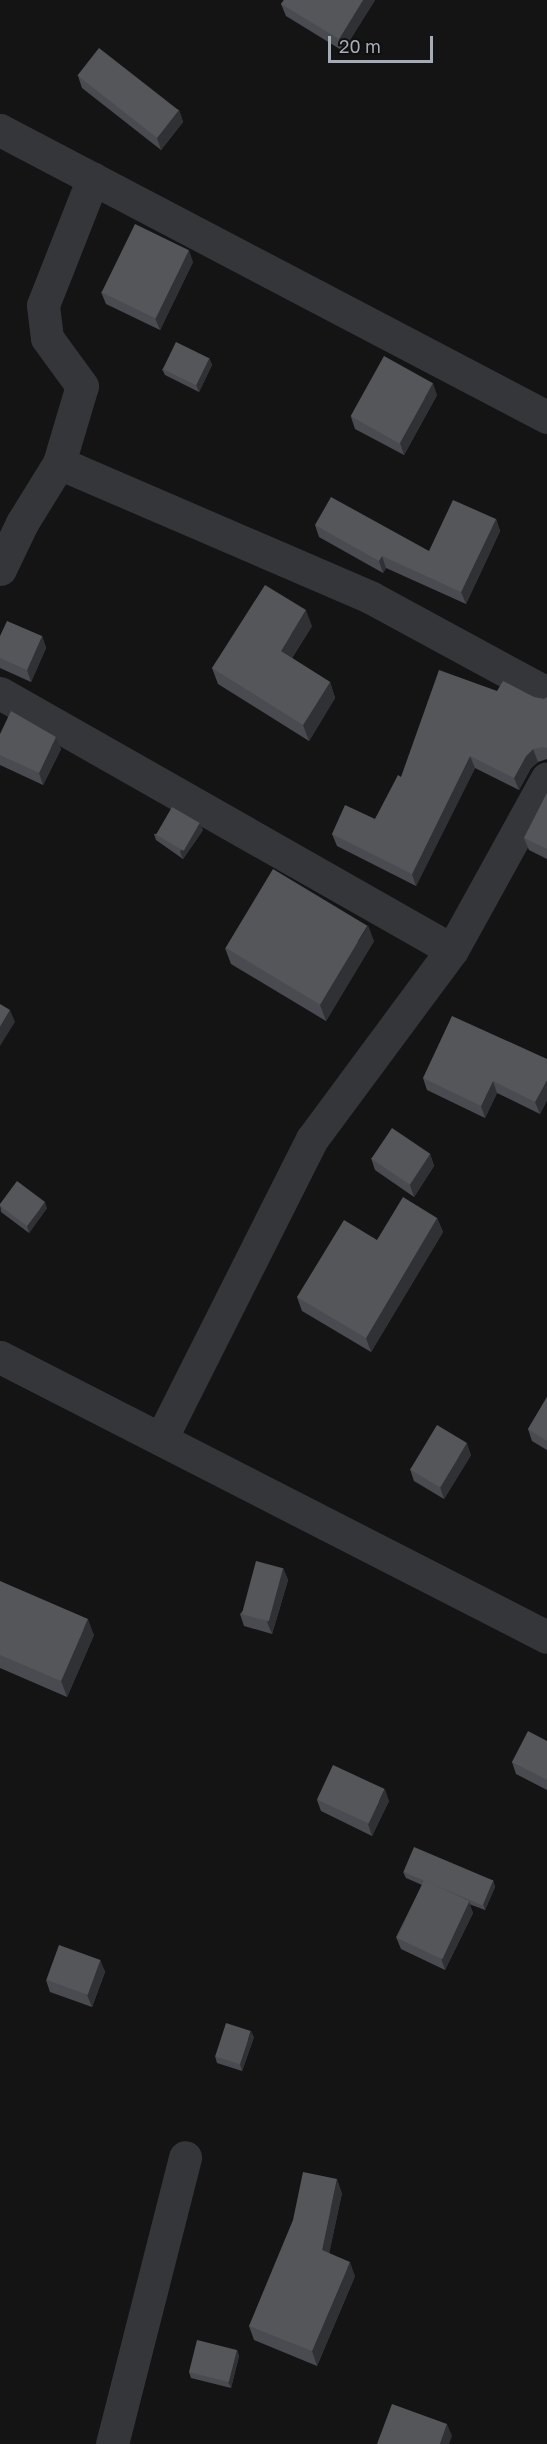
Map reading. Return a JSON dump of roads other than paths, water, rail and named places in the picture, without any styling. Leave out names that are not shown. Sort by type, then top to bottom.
[{"type":"street","points":[[0,130],[547,417]]},
{"type":"street","points":[[0,569],[22,523],[59,463],[82,386],[47,338],[43,305],[93,178]]},
{"type":"street","points":[[59,463],[369,597],[547,693]]},
{"type":"street","points":[[0,693],[452,950]]},
{"type":"street","points":[[160,1439],[312,1139],[452,950],[547,778]]},
{"type":"street","points":[[0,1357],[547,1637]]},
{"type":"street","points":[[112,2444],[184,2157]]}]
